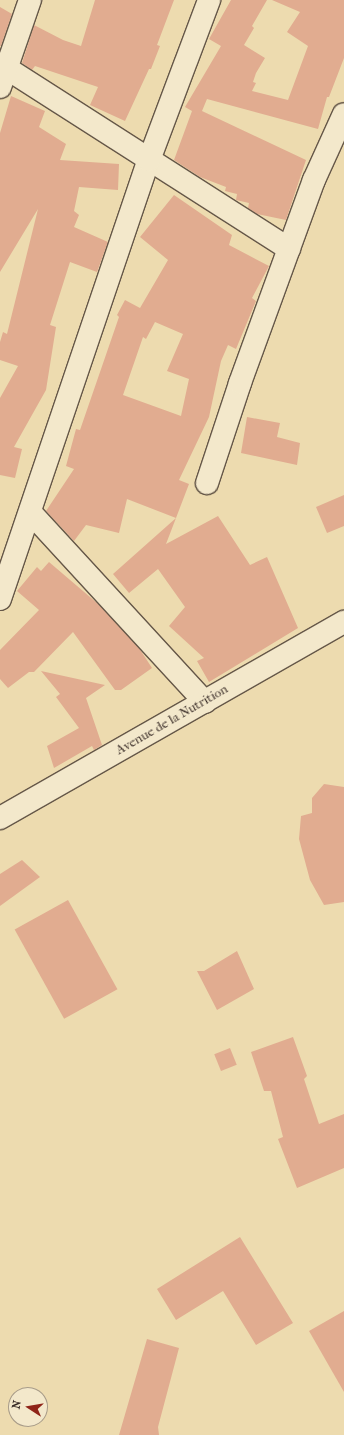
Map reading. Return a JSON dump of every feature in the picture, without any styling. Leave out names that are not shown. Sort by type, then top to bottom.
[{"type":"street","points":[[30,0],[2,73],[149,160],[288,249]]},
{"type":"street","points":[[0,599],[31,513],[149,160],[209,0]]},
{"type":"street","points":[[207,483],[288,249],[314,180],[344,114]]},
{"type":"street","points":[[31,513],[204,702]]},
{"type":"street","name":"Avenue de la Nutrition","points":[[0,818],[344,622]]},
{"type":"building","points":[[95,0],[174,0],[157,45],[160,46],[151,69],[149,69],[125,121],[90,105],[98,87],[35,66],[32,70],[22,63],[34,25],[63,40],[81,46]]},
{"type":"building","points":[[231,0],[267,0],[252,26],[254,28],[244,45],[265,58],[256,73],[253,82],[256,83],[252,91],[288,100],[308,46],[287,32],[300,12],[272,0],[344,0],[344,58],[329,97],[327,97],[318,129],[207,99],[202,111],[306,160],[286,220],[257,214],[248,208],[249,203],[236,200],[237,194],[225,191],[226,187],[200,177],[174,160],[192,111],[185,107],[221,46],[209,39]]},
{"type":"building","points":[[0,7],[12,14],[1,46],[0,46]]},
{"type":"building","points":[[11,96],[45,111],[39,127],[66,144],[60,160],[119,164],[118,190],[79,187],[74,211],[79,215],[74,227],[108,242],[97,272],[70,262],[50,325],[56,327],[46,390],[14,447],[22,449],[15,478],[0,475],[0,398],[18,366],[0,360],[0,342],[3,332],[7,334],[38,209],[0,272],[0,133]]},
{"type":"building","points":[[174,195],[232,235],[229,245],[269,266],[252,298],[256,301],[236,349],[228,345],[221,361],[209,417],[179,480],[189,484],[176,518],[127,499],[119,533],[86,525],[74,541],[46,511],[74,469],[66,466],[76,429],[80,430],[119,317],[117,315],[125,300],[140,308],[168,260],[140,237]],"holes":[[[155,322],[183,334],[167,371],[189,379],[181,416],[123,395],[143,337],[146,339]]]},
{"type":"building","points":[[247,417],[280,423],[277,437],[300,443],[297,465],[241,453]]},
{"type":"building","points":[[344,495],[344,526],[327,533],[316,507]]},
{"type":"building","points":[[218,516],[250,565],[267,557],[298,628],[209,682],[197,661],[204,658],[169,626],[185,607],[158,569],[129,593],[113,574],[176,518],[166,544]]},
{"type":"building","points":[[49,562],[97,603],[139,648],[152,668],[121,690],[115,690],[73,632],[34,672],[29,672],[8,688],[0,679],[0,650],[39,610],[17,591],[37,567],[41,571]]},
{"type":"building","points":[[41,671],[105,685],[86,698],[102,745],[94,750],[92,746],[54,768],[47,746],[79,728],[56,697],[60,694]]},
{"type":"building","points":[[324,784],[344,787],[344,902],[324,905],[310,880],[299,839],[301,816],[312,813],[312,798]]},
{"type":"building","points":[[22,860],[40,877],[0,906],[0,874]]},
{"type":"building","points":[[68,900],[117,989],[64,1019],[15,930]]},
{"type":"building","points":[[237,951],[254,989],[217,1010],[197,971],[204,971]]},
{"type":"building","points":[[293,1037],[307,1076],[304,1079],[319,1124],[344,1114],[344,1168],[297,1188],[278,1139],[283,1137],[271,1091],[264,1091],[251,1052]]},
{"type":"building","points":[[230,1048],[237,1065],[221,1071],[214,1054]]},
{"type":"building","points":[[240,1237],[293,1323],[256,1345],[223,1291],[176,1320],[157,1289]]},
{"type":"building","points":[[344,1311],[344,1392],[309,1331]]},
{"type":"building","points":[[147,1339],[179,1348],[158,1427],[159,1435],[119,1435]]}]
